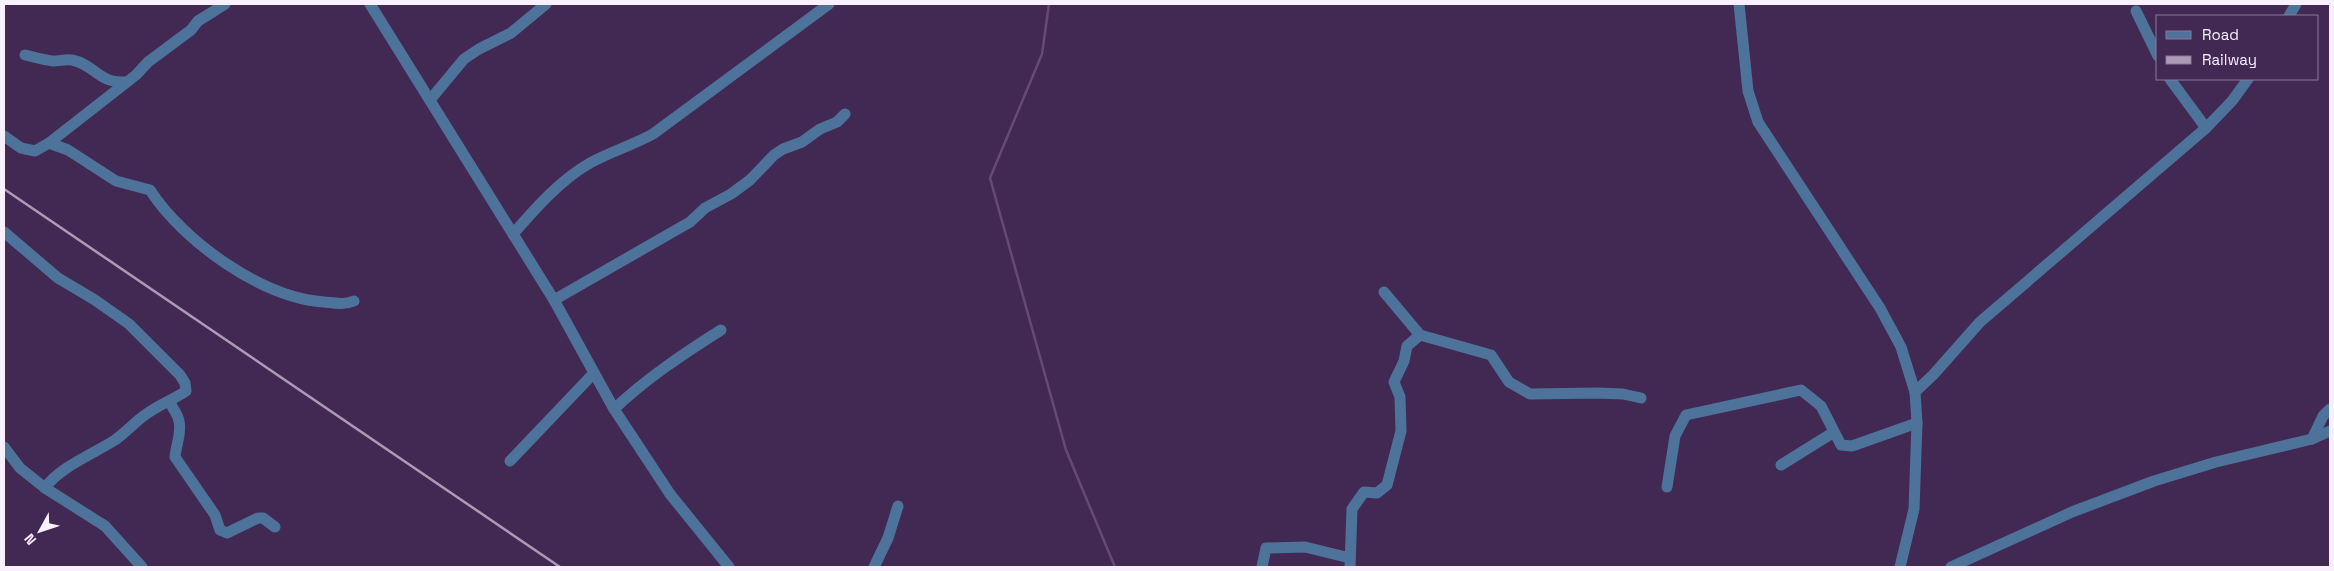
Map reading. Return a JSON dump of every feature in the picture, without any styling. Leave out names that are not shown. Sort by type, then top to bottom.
[{"type":"street","points":[[4,136],[21,148],[35,151],[49,143],[126,82],[148,62],[191,30],[198,21],[225,4]]},
{"type":"street","points":[[370,4],[554,300],[593,374],[614,409],[670,494],[728,567]]},
{"type":"street","points":[[430,100],[464,59],[511,33],[546,4]]},
{"type":"street","points":[[513,234],[570,176],[614,150],[636,144],[653,134],[829,4]]},
{"type":"street","points":[[1739,4],[1748,91],[1758,122],[1880,308],[1901,347],[1915,392],[1917,423],[1914,509],[1900,567]]},
{"type":"street","points":[[2290,15],[2296,4]]},
{"type":"street","points":[[2136,11],[2156,52]]},
{"type":"street","points":[[26,55],[54,61],[70,59],[85,65],[101,78],[112,82],[126,82]]},
{"type":"street","points":[[2171,80],[2206,128]]},
{"type":"street","points":[[1915,392],[1934,375],[1980,322],[2206,128],[2232,101],[2247,80]]},
{"type":"street","points":[[554,300],[690,222],[705,208],[731,194],[750,180],[774,155],[802,142],[820,129],[837,122],[845,114]]},
{"type":"street","points":[[49,143],[68,150],[116,181],[150,190],[162,209],[180,226],[218,257],[247,277],[284,294],[307,301],[346,304],[354,301]]},
{"type":"street","points":[[4,232],[58,278],[95,300],[142,335],[185,382],[186,391],[170,402],[154,409],[115,440],[57,476],[45,488]]},
{"type":"street","points":[[1384,292],[1420,334],[1491,354],[1509,382],[1530,394],[1598,393],[1623,394],[1642,398]]},
{"type":"street","points":[[614,409],[637,387],[669,362],[721,330]]},
{"type":"street","points":[[1262,567],[1266,548],[1305,548],[1350,563],[1352,509],[1364,492],[1377,493],[1387,485],[1394,464],[1401,431],[1400,397],[1394,382],[1404,361],[1407,346],[1420,334]]},
{"type":"street","points":[[510,461],[593,374]]},
{"type":"street","points":[[1667,487],[1675,436],[1686,415],[1801,390],[1822,406],[1841,445],[1852,446],[1917,423]]},
{"type":"street","points":[[170,402],[179,424],[180,440],[175,457],[215,515],[220,530],[227,533],[258,518],[263,518],[274,527]]},
{"type":"street","points":[[2312,439],[2323,416],[2330,410]]},
{"type":"street","points":[[1781,464],[1834,432]]},
{"type":"street","points":[[1951,567],[2072,512],[2154,481],[2216,462],[2312,439],[2330,432]]},
{"type":"street","points":[[4,447],[20,468],[45,488],[104,526],[142,567]]},
{"type":"street","points":[[874,567],[888,538],[898,506]]},
{"type":"waterway","points":[[1049,4],[1042,54],[990,178],[1066,450],[1115,567]]},
{"type":"railway","points":[[4,189],[560,567]]}]
